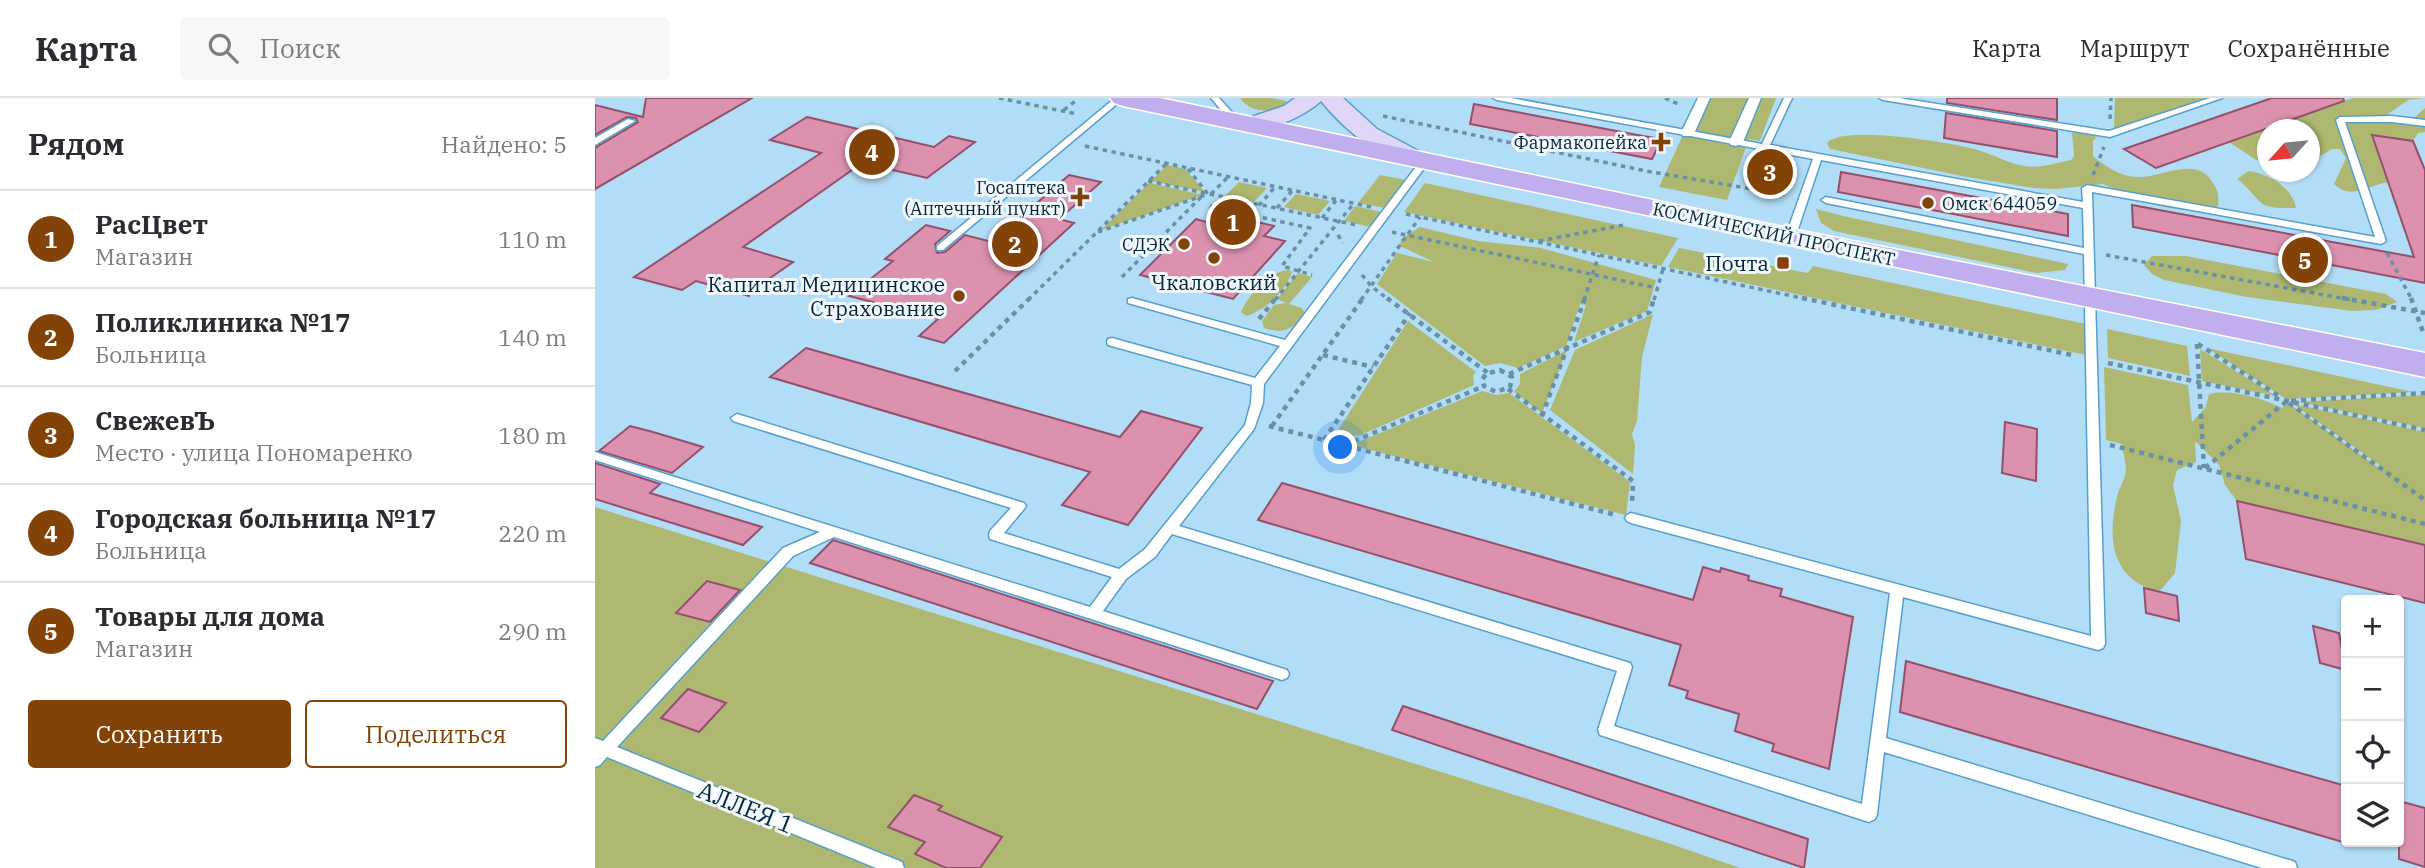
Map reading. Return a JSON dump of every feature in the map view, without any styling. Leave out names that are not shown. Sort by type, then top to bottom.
[{"type":"main road","name":"КОСМИЧЕСКИЙ ПРОСПЕКТ","points":[[1126,98],[2089,298],[2424,350]]},
{"type":"main road","points":[[1244,123],[1292,111],[1311,98]]},
{"type":"main road","points":[[1330,98],[1364,133],[1420,160]]},
{"type":"street","points":[[1688,133],[1705,98]]},
{"type":"street","points":[[1736,142],[1755,98]]},
{"type":"lane","points":[[940,248],[1097,117],[1126,98]]},
{"type":"lane","points":[[1215,98],[1244,123]]},
{"type":"lane","points":[[1497,98],[2087,206]]},
{"type":"lane","points":[[1765,147],[1788,98]]},
{"type":"lane","points":[[1883,98],[2110,134],[2218,98]]},
{"type":"lane","points":[[1630,518],[2098,644],[2087,188],[2381,241],[2340,120],[2425,123]]},
{"type":"lane","points":[[595,142],[631,121]]},
{"type":"lane","points":[[1790,238],[1818,157]]},
{"type":"lane","points":[[1093,614],[1121,575],[1150,553],[1250,426],[1257,403],[1258,383],[1375,229],[1420,160]]},
{"type":"lane","points":[[1826,200],[2088,252]]},
{"type":"lane","points":[[1132,301],[1287,344]]},
{"type":"lane","points":[[1112,342],[1258,383]]},
{"type":"lane","points":[[737,418],[1020,506],[995,535],[1121,575]]},
{"type":"lane","points":[[595,456],[1282,674]]},
{"type":"lane","points":[[1170,528],[1625,667],[1605,730],[1869,814],[1897,590]]},
{"type":"lane","points":[[598,751],[789,552],[833,532]]},
{"type":"lane","points":[[1878,743],[2289,868]]},
{"type":"lane","name":"АЛЛЕЯ 1","points":[[598,751],[896,868]]},
{"type":"path","points":[[999,98],[1097,117]]},
{"type":"path","points":[[1063,111],[1078,99]]},
{"type":"path","points":[[1375,114],[1646,171],[1804,198]]},
{"type":"path","points":[[1067,143],[2425,430]]},
{"type":"path","points":[[955,371],[1166,164]]},
{"type":"path","points":[[1187,168],[1209,194]]},
{"type":"path","points":[[1096,233],[1209,194],[1228,177]]},
{"type":"path","points":[[1148,181],[1657,288]]},
{"type":"path","points":[[1247,219],[1276,187]]},
{"type":"path","points":[[1277,208],[1293,190]]},
{"type":"path","points":[[1122,277],[1201,196]]},
{"type":"path","points":[[1322,218],[1337,199]]},
{"type":"path","points":[[1248,332],[1354,203]]},
{"type":"path","points":[[1210,206],[1310,228],[1282,266],[1312,275]]},
{"type":"path","points":[[1272,426],[1420,217]]},
{"type":"path","points":[[1535,242],[1629,224]]},
{"type":"path","points":[[2381,241],[2416,312],[2424,350]]},
{"type":"path","points":[[2088,252],[2425,313]]},
{"type":"path","points":[[1542,416],[1569,347],[1599,255]]},
{"type":"path","points":[[1353,257],[1365,281],[1488,373]]},
{"type":"path","points":[[1509,374],[1650,312],[1663,269]]},
{"type":"path","points":[[1324,440],[1410,313]]},
{"type":"path","points":[[2204,469],[2197,344],[2287,401],[2425,499]]},
{"type":"path","points":[[1322,355],[1373,367]]},
{"type":"path","points":[[1500,370],[1509,374],[1513,380],[1508,389],[1496,392],[1484,386],[1482,380],[1488,373],[1500,370]]},
{"type":"path","points":[[1344,445],[1484,386]]},
{"type":"path","points":[[1251,421],[1630,518],[1633,481],[1508,389]]},
{"type":"path","points":[[2204,469],[2287,401],[2425,393]]},
{"type":"path","points":[[2093,441],[2425,524]]},
{"type":"green space","points":[[1240,98],[1272,98],[1286,101],[1288,107],[1256,109]]},
{"type":"green space","points":[[1700,98],[1776,98],[1760,141],[1749,139],[1727,200],[1659,187]]},
{"type":"green space","points":[[2115,98],[2206,98],[2114,130]]},
{"type":"green space","points":[[2353,98],[2425,98],[2408,100],[2388,114],[2398,122],[2413,119],[2425,108],[2425,132],[2418,133],[2413,141],[2373,135],[2389,182],[2354,192],[2334,184],[2346,158],[2340,149],[2332,149],[2320,156],[2320,119],[2294,119]]},
{"type":"green space","points":[[2076,130],[2097,137],[2093,141],[2093,156],[2119,173],[2138,177],[2187,169],[2204,173],[2217,189],[2218,206],[2206,212],[2169,208],[2123,198],[2116,190],[2103,184],[2056,189],[2034,188],[1830,149],[1827,143],[1854,135],[1899,137],[1965,147],[2018,165],[2036,167],[2071,160],[2074,156],[2072,134]]},
{"type":"green space","points":[[2257,132],[2257,160],[2256,160],[2229,142]]},
{"type":"green space","points":[[1167,165],[1185,169],[1205,192],[1151,181]]},
{"type":"green space","points":[[2249,171],[2257,173],[2257,182],[2277,182],[2290,194],[2296,208],[2266,205],[2237,179]]},
{"type":"green space","points":[[1380,175],[1407,180],[1385,208],[1358,203]]},
{"type":"green space","points":[[1239,182],[1267,188],[1254,202],[1225,196]]},
{"type":"green space","points":[[1149,183],[1203,195],[1101,230]]},
{"type":"green space","points":[[1425,183],[1678,238],[1661,266],[1404,212]]},
{"type":"green space","points":[[1296,194],[1330,201],[1318,215],[1284,207]]},
{"type":"green space","points":[[1355,206],[1382,212],[1371,227],[1344,221]]},
{"type":"green space","points":[[1816,209],[2068,264],[2065,270],[2037,273],[1834,231],[1821,223]]},
{"type":"green space","points":[[1420,227],[1478,241],[1541,248],[1656,280],[1647,311],[1574,342],[1586,305],[1580,304],[1566,346],[1518,368],[1500,363],[1485,366],[1377,284],[1397,253],[1434,262],[1400,246],[1401,239]]},
{"type":"green space","points":[[1679,248],[1808,273],[1813,266],[2086,324],[2086,355],[1668,267]]},
{"type":"green space","points":[[2152,256],[2186,256],[2386,294],[2397,302],[2376,310],[2352,311],[2247,297],[2164,280],[2152,274],[2144,265]]},
{"type":"green space","points":[[1281,271],[1292,272],[1289,279],[1274,299],[1246,316],[1241,312],[1260,285]]},
{"type":"green space","points":[[1298,273],[1312,277],[1289,304],[1302,308],[1305,314],[1287,329],[1277,331],[1264,328],[1262,321],[1274,305],[1286,303],[1277,299]]},
{"type":"green space","points":[[1653,314],[1642,357],[1637,421],[1632,434],[1635,445],[1633,474],[1550,410],[1575,350]]},
{"type":"green space","points":[[1408,321],[1476,372],[1473,375],[1474,385],[1361,435],[1333,438]]},
{"type":"green space","points":[[2107,329],[2187,346],[2190,376],[2108,358]]},
{"type":"green space","points":[[2207,348],[2413,392],[2286,399]]},
{"type":"green space","points":[[2200,349],[2276,396],[2202,381]]},
{"type":"green space","points":[[1567,350],[1542,413],[1514,392],[1520,384],[1520,374]]},
{"type":"green space","points":[[2104,367],[2188,385],[2192,422],[2206,407],[2209,394],[2246,395],[2282,408],[2288,403],[2382,470],[2381,466],[2293,404],[2425,432],[2425,545],[2237,501],[2225,485],[2219,465],[2195,441],[2196,462],[2177,470],[2173,485],[2181,521],[2175,573],[2159,592],[2143,586],[2131,578],[2122,567],[2113,542],[2114,513],[2126,468],[2122,444],[2106,440]]},
{"type":"green space","points":[[1482,391],[1496,395],[1509,393],[1630,482],[1626,515],[1351,445]]},
{"type":"green space","points":[[2425,395],[2425,428],[2299,402]]},
{"type":"green space","points":[[595,507],[1665,842],[1740,868],[595,868]]},
{"type":"building","points":[[646,98],[752,98],[595,189],[595,148],[638,122],[636,118],[627,117],[595,135],[595,105],[643,117]]},
{"type":"building","points":[[1947,98],[2057,98],[2057,120],[1947,103]]},
{"type":"building","points":[[2272,98],[2343,98],[2344,101],[2293,119],[2257,119],[2257,132],[2156,168],[2124,149]]},
{"type":"building","points":[[1474,104],[1662,139],[1652,159],[1470,124]]},
{"type":"building","points":[[1946,113],[2057,131],[2057,157],[1944,138]]},
{"type":"building","points":[[807,117],[934,147],[949,136],[975,142],[927,178],[862,163],[743,247],[793,262],[750,292],[749,296],[696,281],[682,290],[634,277],[821,153],[770,140]]},
{"type":"building","points":[[2372,135],[2413,141],[2425,170],[2425,283],[2133,227],[2132,205],[2414,257]]},
{"type":"building","points":[[1754,158],[1794,165],[1787,186],[1746,178]]},
{"type":"building","points":[[1841,172],[2068,214],[2068,236],[1838,192]]},
{"type":"building","points":[[1069,175],[1101,182],[1059,219],[1074,223],[944,343],[919,336],[938,319],[849,296],[893,261],[885,259],[926,225],[950,231],[935,244],[937,253],[945,252],[965,235],[992,242]]},
{"type":"building","name":"Чкаловский","points":[[1219,213],[1274,226],[1264,236],[1285,241],[1233,299],[1140,275],[1196,219],[1210,223]]},
{"type":"building","points":[[806,348],[1120,437],[1141,411],[1202,428],[1128,525],[1062,505],[1090,472],[770,377]]},
{"type":"building","points":[[2005,422],[2037,429],[2036,481],[2002,473]]},
{"type":"building","points":[[630,426],[703,447],[672,473],[599,451]]},
{"type":"building","points":[[595,463],[660,484],[650,493],[762,527],[743,545],[595,499]]},
{"type":"building","points":[[1282,483],[1693,600],[1703,567],[1720,572],[1721,568],[1749,576],[1748,580],[1782,589],[1780,596],[1853,617],[1829,769],[1772,751],[1774,744],[1735,731],[1739,714],[1686,698],[1688,691],[1669,685],[1681,645],[1258,520]]},
{"type":"building","points":[[2237,501],[2425,545],[2425,603],[2404,598],[2404,595],[2392,595],[2246,559]]},
{"type":"building","points":[[833,540],[1273,681],[1257,709],[810,563]]},
{"type":"building","points":[[707,581],[740,590],[710,622],[676,613]]},
{"type":"building","points":[[2144,588],[2177,596],[2179,621],[2146,613]]},
{"type":"building","points":[[2313,626],[2339,633],[2341,644],[2341,669],[2320,663]]},
{"type":"building","points":[[1906,661],[2341,785],[2341,842],[1900,712]]},
{"type":"building","points":[[688,689],[726,703],[699,732],[661,718]]},
{"type":"building","points":[[1403,706],[1808,839],[1804,868],[1392,730]]},
{"type":"building","points":[[914,795],[942,806],[938,810],[1002,837],[980,868],[946,868],[915,854],[925,842],[888,827]]},
{"type":"building","points":[[2404,802],[2425,808],[2425,867],[2399,859],[2399,847],[2404,847]]},
{"type":"place","name":"Фармакопейка","points":[[1661,142]]},
{"type":"place","name":"Городская больница №17","points":[[872,152]]},
{"type":"place","name":"СвежевЪ","points":[[1770,172]]},
{"type":"place","name":"Госаптека (Аптечный пункт)","points":[[1080,197]]},
{"type":"place","name":"Омск 644059","points":[[1928,203]]},
{"type":"place","name":"РасЦвет","points":[[1233,222]]},
{"type":"place","name":"Поликлиника №17","points":[[1015,244]]},
{"type":"place","name":"СДЭК","points":[[1184,244]]},
{"type":"place","name":"Чкаловский","points":[[1214,258]]},
{"type":"place","name":"Товары для дома","points":[[2305,260]]},
{"type":"place","name":"Почта","points":[[1783,263]]},
{"type":"place","name":"Капитал Медицинское Страхование","points":[[959,296]]}]
